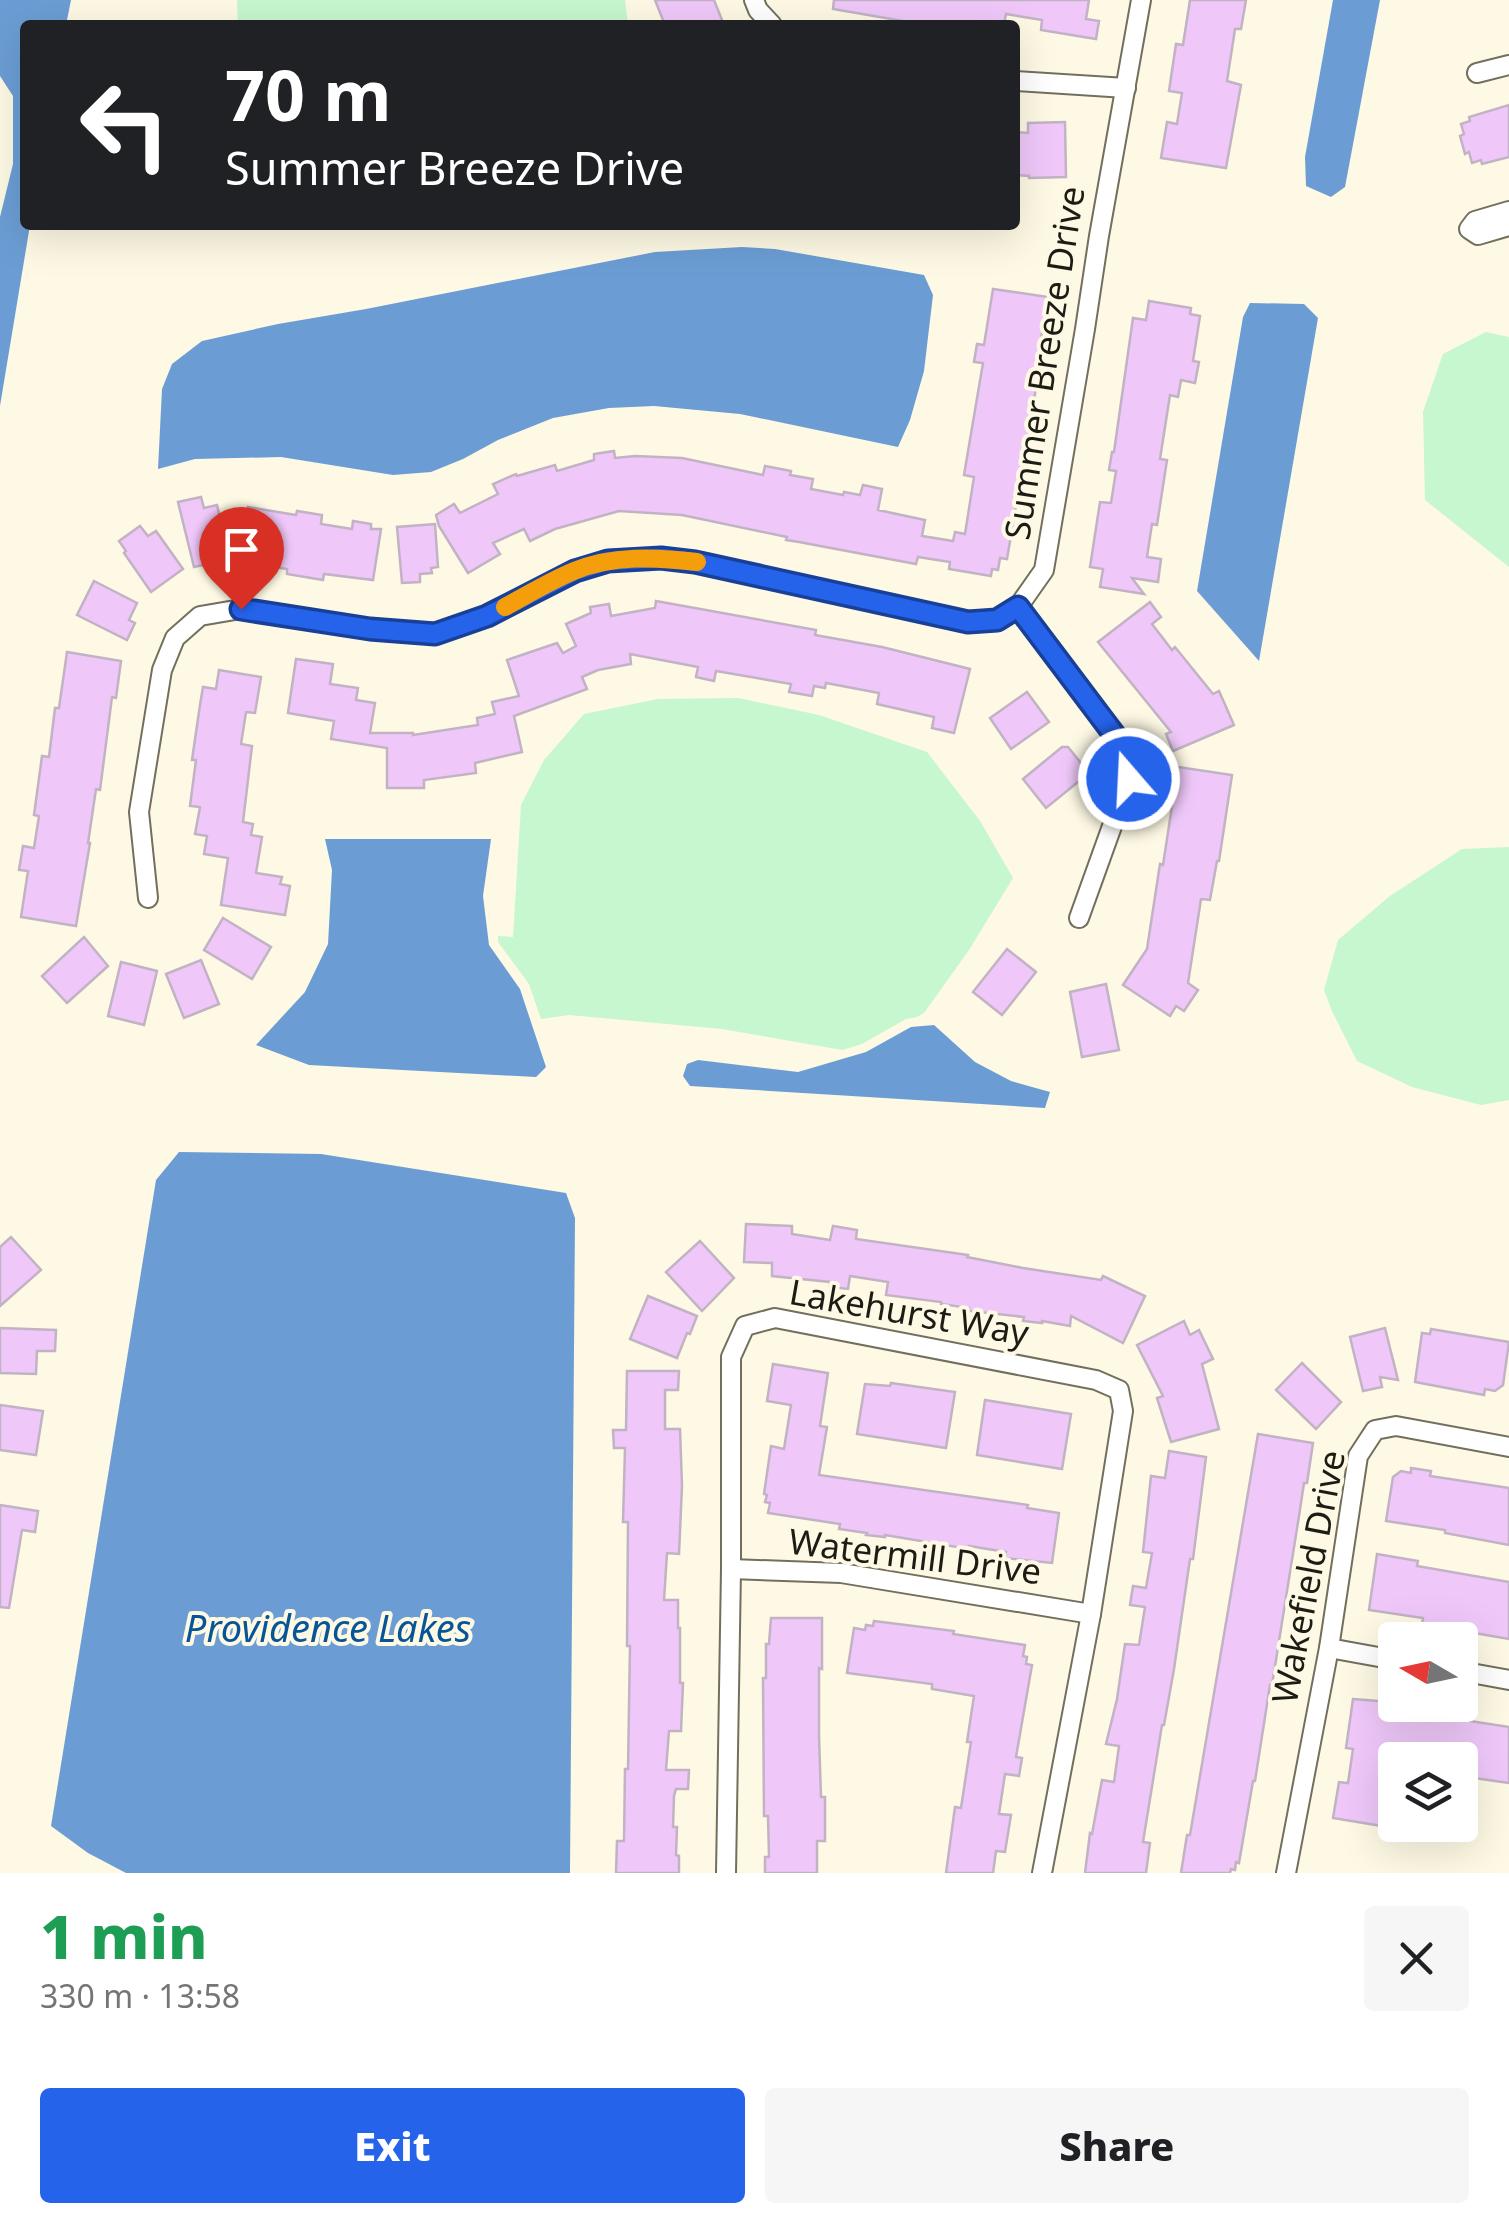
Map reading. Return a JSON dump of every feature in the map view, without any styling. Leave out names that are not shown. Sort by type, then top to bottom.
[{"type":"street","name":"Summer Breeze Drive","points":[[1018,607],[1044,570],[1141,0]]},
{"type":"street","points":[[1478,73],[1509,65]]},
{"type":"street","points":[[1020,80],[1126,88]]},
{"type":"street","points":[[1509,211],[1474,221],[1469,229],[1478,235],[1509,226]]},
{"type":"street","points":[[148,898],[139,812],[162,670],[175,638],[200,616],[241,609],[370,629],[435,634],[487,616],[575,571],[608,561],[661,558],[695,562],[968,622],[997,620],[1018,607],[1125,749],[1129,779],[1079,918]]},
{"type":"street","name":"Lakehurst Way","points":[[726,1873],[732,1569],[731,1357],[744,1326],[775,1318],[1096,1380],[1119,1390],[1124,1411],[1042,1873]]},
{"type":"street","name":"Wakefield Drive","points":[[1286,1873],[1328,1648],[1358,1456],[1375,1430],[1396,1426],[1509,1446]]},
{"type":"street","name":"Watermill Drive","points":[[732,1569],[841,1572],[1090,1614]]},
{"type":"street","points":[[1328,1648],[1378,1657]]},
{"type":"street","points":[[1478,1675],[1509,1680]]},
{"type":"green space","points":[[237,0],[625,0],[627,20],[238,20]]},
{"type":"green space","points":[[1486,332],[1509,337],[1509,567],[1425,500],[1423,412],[1443,354]]},
{"type":"green space","points":[[738,698],[819,715],[927,752],[980,821],[1013,878],[969,950],[924,1013],[842,1050],[722,1029],[569,1015],[541,1019],[529,984],[498,942],[498,936],[513,937],[521,805],[544,760],[584,714],[658,699]]},
{"type":"green space","points":[[1509,847],[1509,1100],[1481,1105],[1412,1087],[1357,1061],[1324,990],[1338,940],[1390,896],[1462,849]]},
{"type":"water","points":[[0,0],[71,0],[67,20],[20,20],[20,230],[29,230],[0,406],[0,217],[13,164],[13,96],[0,76]]},
{"type":"water","points":[[1333,0],[1380,0],[1345,187],[1331,197],[1306,186],[1305,157]]},
{"type":"water","points":[[775,249],[924,275],[933,295],[924,371],[898,447],[740,414],[654,406],[609,408],[553,418],[431,472],[393,475],[281,457],[195,459],[158,469],[162,389],[172,364],[202,341],[655,252]]},
{"type":"water","points":[[1250,303],[1304,304],[1318,318],[1259,661],[1197,591],[1243,317]]},
{"type":"water","points":[[325,839],[491,839],[483,896],[489,945],[520,989],[546,1067],[536,1077],[309,1065],[256,1045],[305,992],[328,944],[332,870]]},
{"type":"water","points":[[934,1025],[975,1062],[1011,1081],[1050,1092],[1045,1108],[690,1086],[683,1076],[687,1064],[698,1060],[798,1072],[866,1052],[911,1027]]},
{"type":"water","name":"Providence Lakes","points":[[179,1152],[321,1154],[566,1193],[575,1218],[570,1873],[126,1873],[88,1853],[51,1826],[156,1180]]},
{"type":"building","points":[[655,0],[714,0],[722,20],[663,20]]},
{"type":"building","points":[[834,0],[1089,0],[1086,19],[1099,21],[1096,39],[1041,30],[1042,20],[1006,14],[1005,20],[897,20],[833,9]]},
{"type":"building","points":[[1190,0],[1246,0],[1241,29],[1235,29],[1227,81],[1241,85],[1226,168],[1161,158],[1167,122],[1177,124],[1182,93],[1169,91],[1176,44],[1183,45]]},
{"type":"building","points":[[1509,105],[1509,157],[1472,163],[1469,152],[1465,154],[1461,124],[1470,121],[1469,117]]},
{"type":"building","points":[[1065,122],[1066,177],[1020,175],[1020,132],[1028,133],[1028,123]]},
{"type":"building","points":[[993,289],[1048,297],[1007,559],[1000,558],[998,570],[992,569],[991,576],[949,569],[950,562],[918,557],[916,564],[786,540],[787,537],[682,515],[619,511],[555,529],[530,541],[524,529],[493,543],[500,554],[468,573],[439,526],[436,515],[454,504],[460,513],[498,494],[493,484],[516,474],[555,465],[557,471],[594,460],[594,454],[614,451],[615,458],[682,458],[763,475],[765,466],[813,479],[811,489],[843,495],[860,495],[863,485],[882,489],[878,510],[925,520],[922,536],[953,541],[955,532],[965,534],[974,477],[964,475],[983,363],[974,362],[977,344],[984,345]]},
{"type":"building","points":[[1149,301],[1191,308],[1190,314],[1200,316],[1193,361],[1199,362],[1195,383],[1181,380],[1178,397],[1170,395],[1160,459],[1167,460],[1157,525],[1152,524],[1147,557],[1161,559],[1158,582],[1132,578],[1144,594],[1100,587],[1103,569],[1090,567],[1100,502],[1111,503],[1116,471],[1109,470],[1133,318],[1146,320]]},
{"type":"building","points":[[201,497],[204,508],[217,505],[230,559],[194,567],[178,502]]},
{"type":"building","points":[[248,507],[322,515],[321,524],[352,529],[353,521],[381,529],[373,580],[324,574],[323,580],[287,574],[287,569],[240,562]]},
{"type":"building","points":[[435,524],[438,567],[431,568],[432,573],[420,574],[420,582],[402,583],[397,527]]},
{"type":"building","points":[[140,526],[148,536],[156,531],[183,569],[151,592],[119,541]]},
{"type":"building","points":[[94,581],[137,603],[129,620],[135,623],[127,640],[77,615]]},
{"type":"building","points":[[656,601],[816,630],[815,635],[970,669],[954,733],[932,728],[934,717],[877,704],[879,693],[826,683],[825,688],[814,686],[812,696],[789,692],[791,684],[716,671],[714,681],[696,677],[698,667],[630,654],[631,664],[582,677],[587,689],[514,716],[522,752],[475,763],[476,773],[424,780],[424,788],[387,788],[387,748],[331,739],[334,721],[288,713],[296,659],[333,664],[330,684],[358,688],[356,700],[375,703],[370,733],[413,735],[478,725],[477,718],[495,714],[492,702],[519,696],[507,660],[557,643],[563,653],[576,646],[566,624],[591,613],[590,607],[609,604],[611,616],[655,608]]},
{"type":"building","points":[[1150,602],[1161,617],[1152,624],[1213,694],[1219,691],[1234,725],[1173,751],[1166,734],[1171,732],[1098,642]]},
{"type":"building","points":[[67,652],[121,661],[116,698],[112,697],[100,790],[96,789],[76,926],[21,917],[28,871],[19,870],[23,846],[34,848],[42,756],[49,757]]},
{"type":"building","points":[[219,670],[261,677],[255,713],[246,712],[241,744],[252,746],[243,822],[253,824],[251,835],[262,837],[256,873],[282,877],[280,884],[290,886],[285,915],[221,905],[228,858],[204,854],[207,836],[195,834],[200,807],[190,806],[200,705],[203,687],[216,689]]},
{"type":"building","points":[[1027,692],[1049,722],[1011,749],[990,718]]},
{"type":"building","points":[[1062,747],[1068,747],[1089,773],[1046,808],[1023,779]]},
{"type":"building","points":[[1178,767],[1232,775],[1210,900],[1201,899],[1188,983],[1198,990],[1184,1011],[1176,1006],[1170,1016],[1123,985],[1147,949]]},
{"type":"building","points":[[223,918],[271,947],[252,979],[204,950]]},
{"type":"building","points":[[84,937],[108,966],[67,1003],[42,976]]},
{"type":"building","points":[[1007,949],[1036,972],[1002,1015],[973,992]]},
{"type":"building","points":[[201,960],[219,1004],[184,1018],[166,974]]},
{"type":"building","points":[[121,962],[157,971],[144,1025],[108,1016]]},
{"type":"building","points":[[1106,984],[1119,1050],[1082,1057],[1070,992]]},
{"type":"building","points":[[746,1224],[792,1226],[792,1234],[830,1240],[833,1226],[857,1230],[856,1239],[1101,1280],[1103,1276],[1145,1296],[1123,1343],[1071,1316],[1070,1326],[1023,1321],[1024,1317],[886,1295],[888,1282],[850,1276],[848,1289],[830,1287],[830,1282],[772,1276],[772,1263],[744,1262]]},
{"type":"building","points":[[11,1237],[41,1270],[0,1306],[0,1247]]},
{"type":"building","points":[[700,1241],[734,1278],[702,1311],[666,1272]]},
{"type":"building","points":[[648,1296],[697,1316],[677,1358],[630,1339]]},
{"type":"building","points":[[1184,1321],[1190,1335],[1199,1330],[1213,1359],[1202,1364],[1219,1429],[1171,1442],[1157,1398],[1163,1396],[1137,1345]]},
{"type":"building","points":[[0,1328],[56,1330],[55,1351],[37,1351],[36,1374],[0,1373]]},
{"type":"building","points":[[1385,1328],[1398,1380],[1380,1377],[1382,1387],[1363,1391],[1350,1337]]},
{"type":"building","points":[[1431,1329],[1509,1342],[1503,1385],[1495,1391],[1485,1389],[1484,1395],[1415,1382],[1422,1333],[1430,1334]]},
{"type":"building","points":[[1302,1363],[1341,1402],[1316,1429],[1276,1390]]},
{"type":"building","points":[[773,1364],[828,1373],[820,1426],[827,1427],[819,1475],[1028,1505],[1027,1508],[1059,1513],[1052,1563],[1005,1558],[1006,1552],[969,1546],[866,1535],[839,1529],[840,1524],[768,1513],[770,1503],[765,1502],[764,1494],[771,1446],[784,1449],[791,1405],[767,1401]]},
{"type":"building","points":[[627,1371],[679,1371],[678,1390],[665,1390],[665,1429],[680,1429],[682,1486],[679,1554],[667,1553],[664,1600],[678,1600],[683,1683],[681,1731],[669,1731],[666,1770],[689,1770],[688,1789],[676,1789],[674,1796],[673,1827],[677,1827],[679,1873],[616,1873],[617,1841],[624,1841],[630,1646],[628,1522],[623,1522],[625,1448],[614,1448],[613,1430],[626,1430]]},
{"type":"building","points":[[891,1383],[955,1392],[946,1448],[857,1434],[865,1384]]},
{"type":"building","points":[[985,1400],[1071,1414],[1062,1469],[977,1455]]},
{"type":"building","points":[[0,1405],[43,1411],[36,1455],[0,1450]]},
{"type":"building","points":[[1258,1434],[1313,1443],[1272,1685],[1239,1863],[1230,1873],[1181,1873],[1190,1835]]},
{"type":"building","points":[[1169,1451],[1206,1457],[1193,1559],[1143,1842],[1150,1843],[1146,1873],[1085,1873],[1102,1780],[1114,1782],[1119,1746],[1106,1744],[1125,1644],[1139,1645],[1145,1607],[1130,1605],[1133,1586],[1146,1588],[1152,1553],[1143,1552],[1151,1476],[1165,1478]]},
{"type":"building","points":[[1411,1468],[1431,1471],[1430,1476],[1509,1488],[1509,1545],[1386,1521],[1393,1477],[1401,1471],[1411,1473]]},
{"type":"building","points":[[0,1505],[38,1511],[35,1532],[22,1530],[9,1608],[0,1607]]},
{"type":"building","points":[[1377,1554],[1418,1561],[1417,1566],[1509,1582],[1509,1639],[1478,1634],[1478,1622],[1422,1622],[1423,1618],[1369,1610]]},
{"type":"building","points":[[771,1618],[822,1618],[819,1736],[825,1841],[817,1841],[817,1873],[765,1873],[765,1857],[769,1857],[768,1816],[764,1816],[763,1678]]},
{"type":"building","points":[[874,1621],[1025,1645],[1023,1656],[1027,1657],[1026,1664],[1032,1665],[1016,1757],[1022,1758],[1019,1776],[1005,1774],[999,1814],[1011,1815],[1005,1852],[996,1851],[993,1873],[946,1873],[955,1807],[961,1808],[974,1696],[932,1689],[932,1684],[847,1673],[854,1628],[865,1630]]},
{"type":"building","points":[[1353,1699],[1378,1701],[1378,1722],[1477,1722],[1509,1727],[1509,1783],[1478,1779],[1478,1742],[1378,1742],[1378,1825],[1333,1818],[1339,1782],[1348,1783],[1353,1749],[1346,1748]]},
{"type":"slow traffic","points":[[505,607],[575,571],[608,561],[661,558],[697,562]]},
{"type":"route","points":[[241,609],[370,629],[435,634],[487,616],[575,571],[608,561],[661,558],[695,562],[968,622],[997,620],[1018,607],[1125,749],[1129,779]]}]
